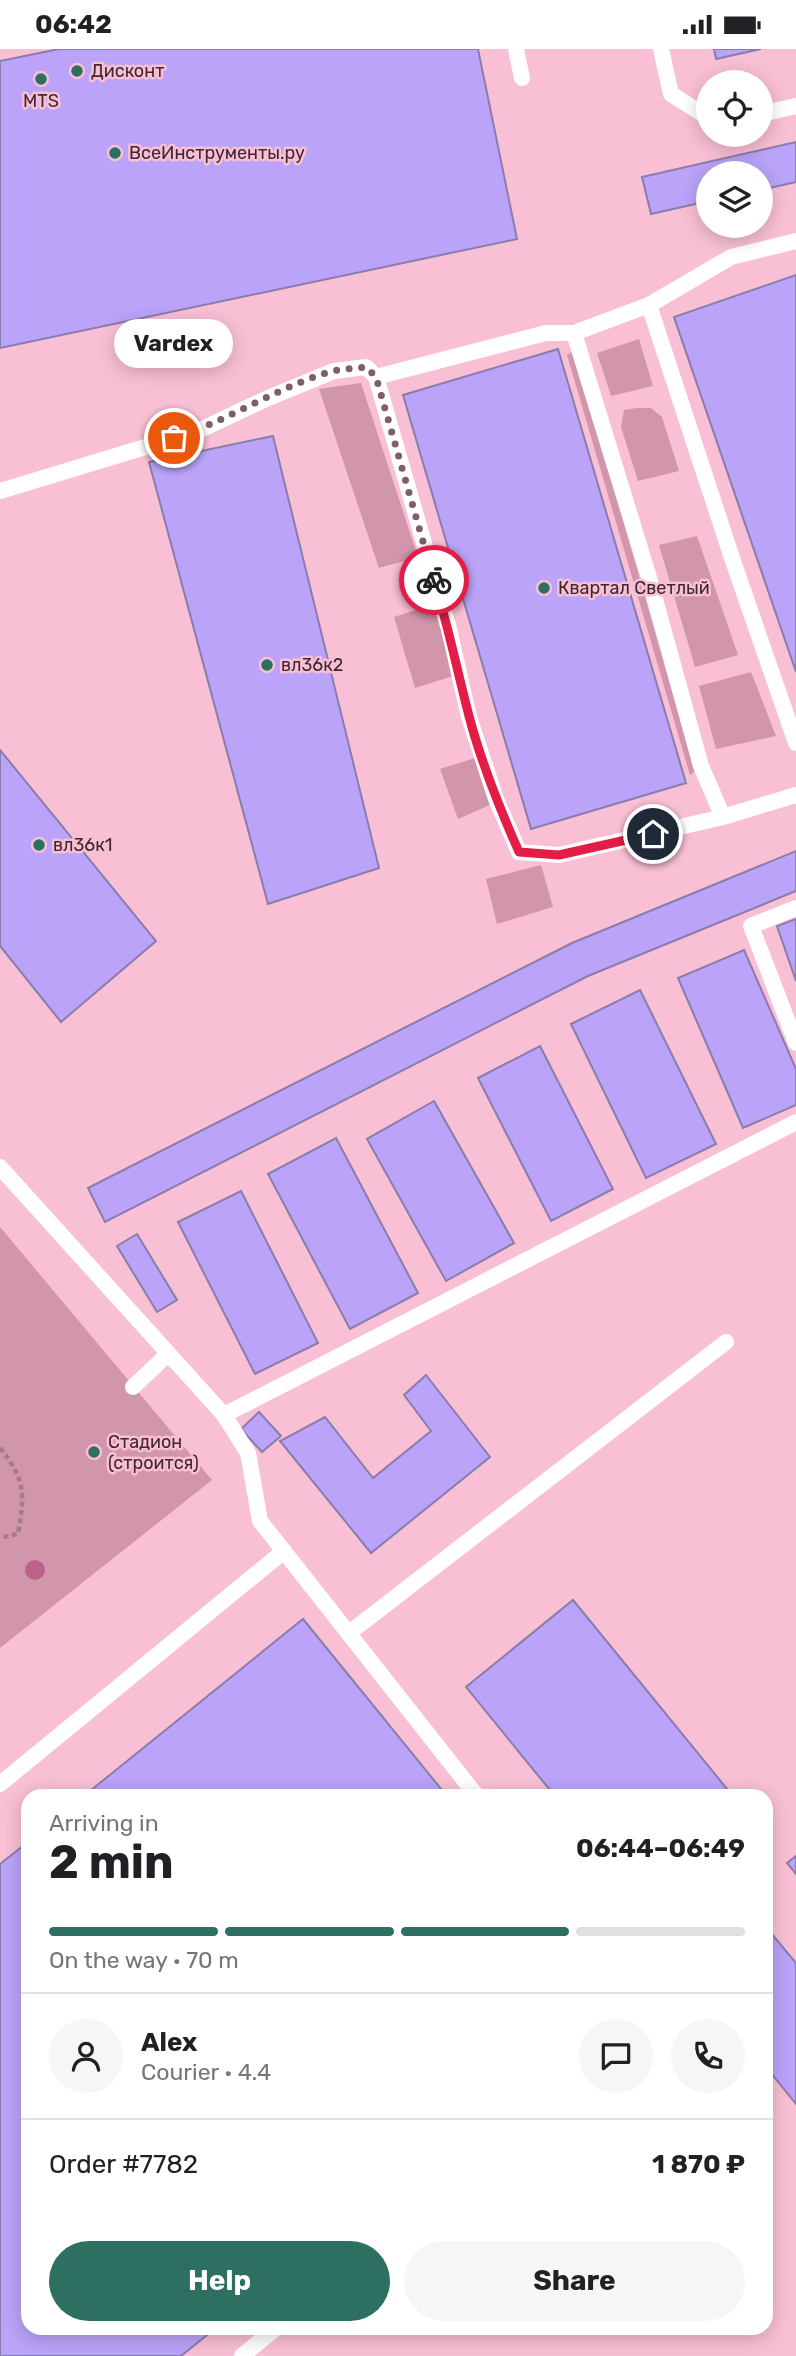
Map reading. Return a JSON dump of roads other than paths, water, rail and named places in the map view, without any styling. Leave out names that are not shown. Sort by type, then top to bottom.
[{"type":"lane","points":[[516,49],[522,78]]},
{"type":"lane","points":[[661,49],[671,94],[696,110]]},
{"type":"lane","points":[[773,111],[796,106]]},
{"type":"lane","points":[[376,377],[546,333],[575,333],[649,305],[731,257],[796,241]]},
{"type":"lane","points":[[649,305],[796,743]]},
{"type":"lane","points":[[575,333],[701,766],[723,817]]},
{"type":"lane","points":[[0,491],[198,431],[334,371],[366,367],[376,377],[449,629],[469,717],[496,799],[519,852],[559,855],[723,817],[796,795]]},
{"type":"lane","points":[[796,908],[751,926],[796,1043]]},
{"type":"lane","points":[[224,1415],[796,1122]]},
{"type":"lane","points":[[0,1167],[224,1415],[247,1453],[260,1521],[471,1789]]},
{"type":"lane","points":[[349,1633],[726,1342]]},
{"type":"lane","points":[[133,1387],[168,1354]]},
{"type":"lane","points":[[0,1784],[284,1551]]},
{"type":"lane","points":[[242,2356],[267,2335]]},
{"type":"place","name":"Дисконт","points":[[77,71]]},
{"type":"place","name":"MTS","points":[[41,79]]},
{"type":"place","name":"ВсеИнструменты.ру","points":[[115,153]]},
{"type":"place","name":"Vardex","points":[[174,438]]},
{"type":"place","name":"Квартал Светлый","points":[[544,588]]},
{"type":"place","name":"вл36к2","points":[[267,665]]},
{"type":"place","name":"вл36к1","points":[[39,845]]},
{"type":"place","name":"Стадион (строится)","points":[[94,1452]]}]
